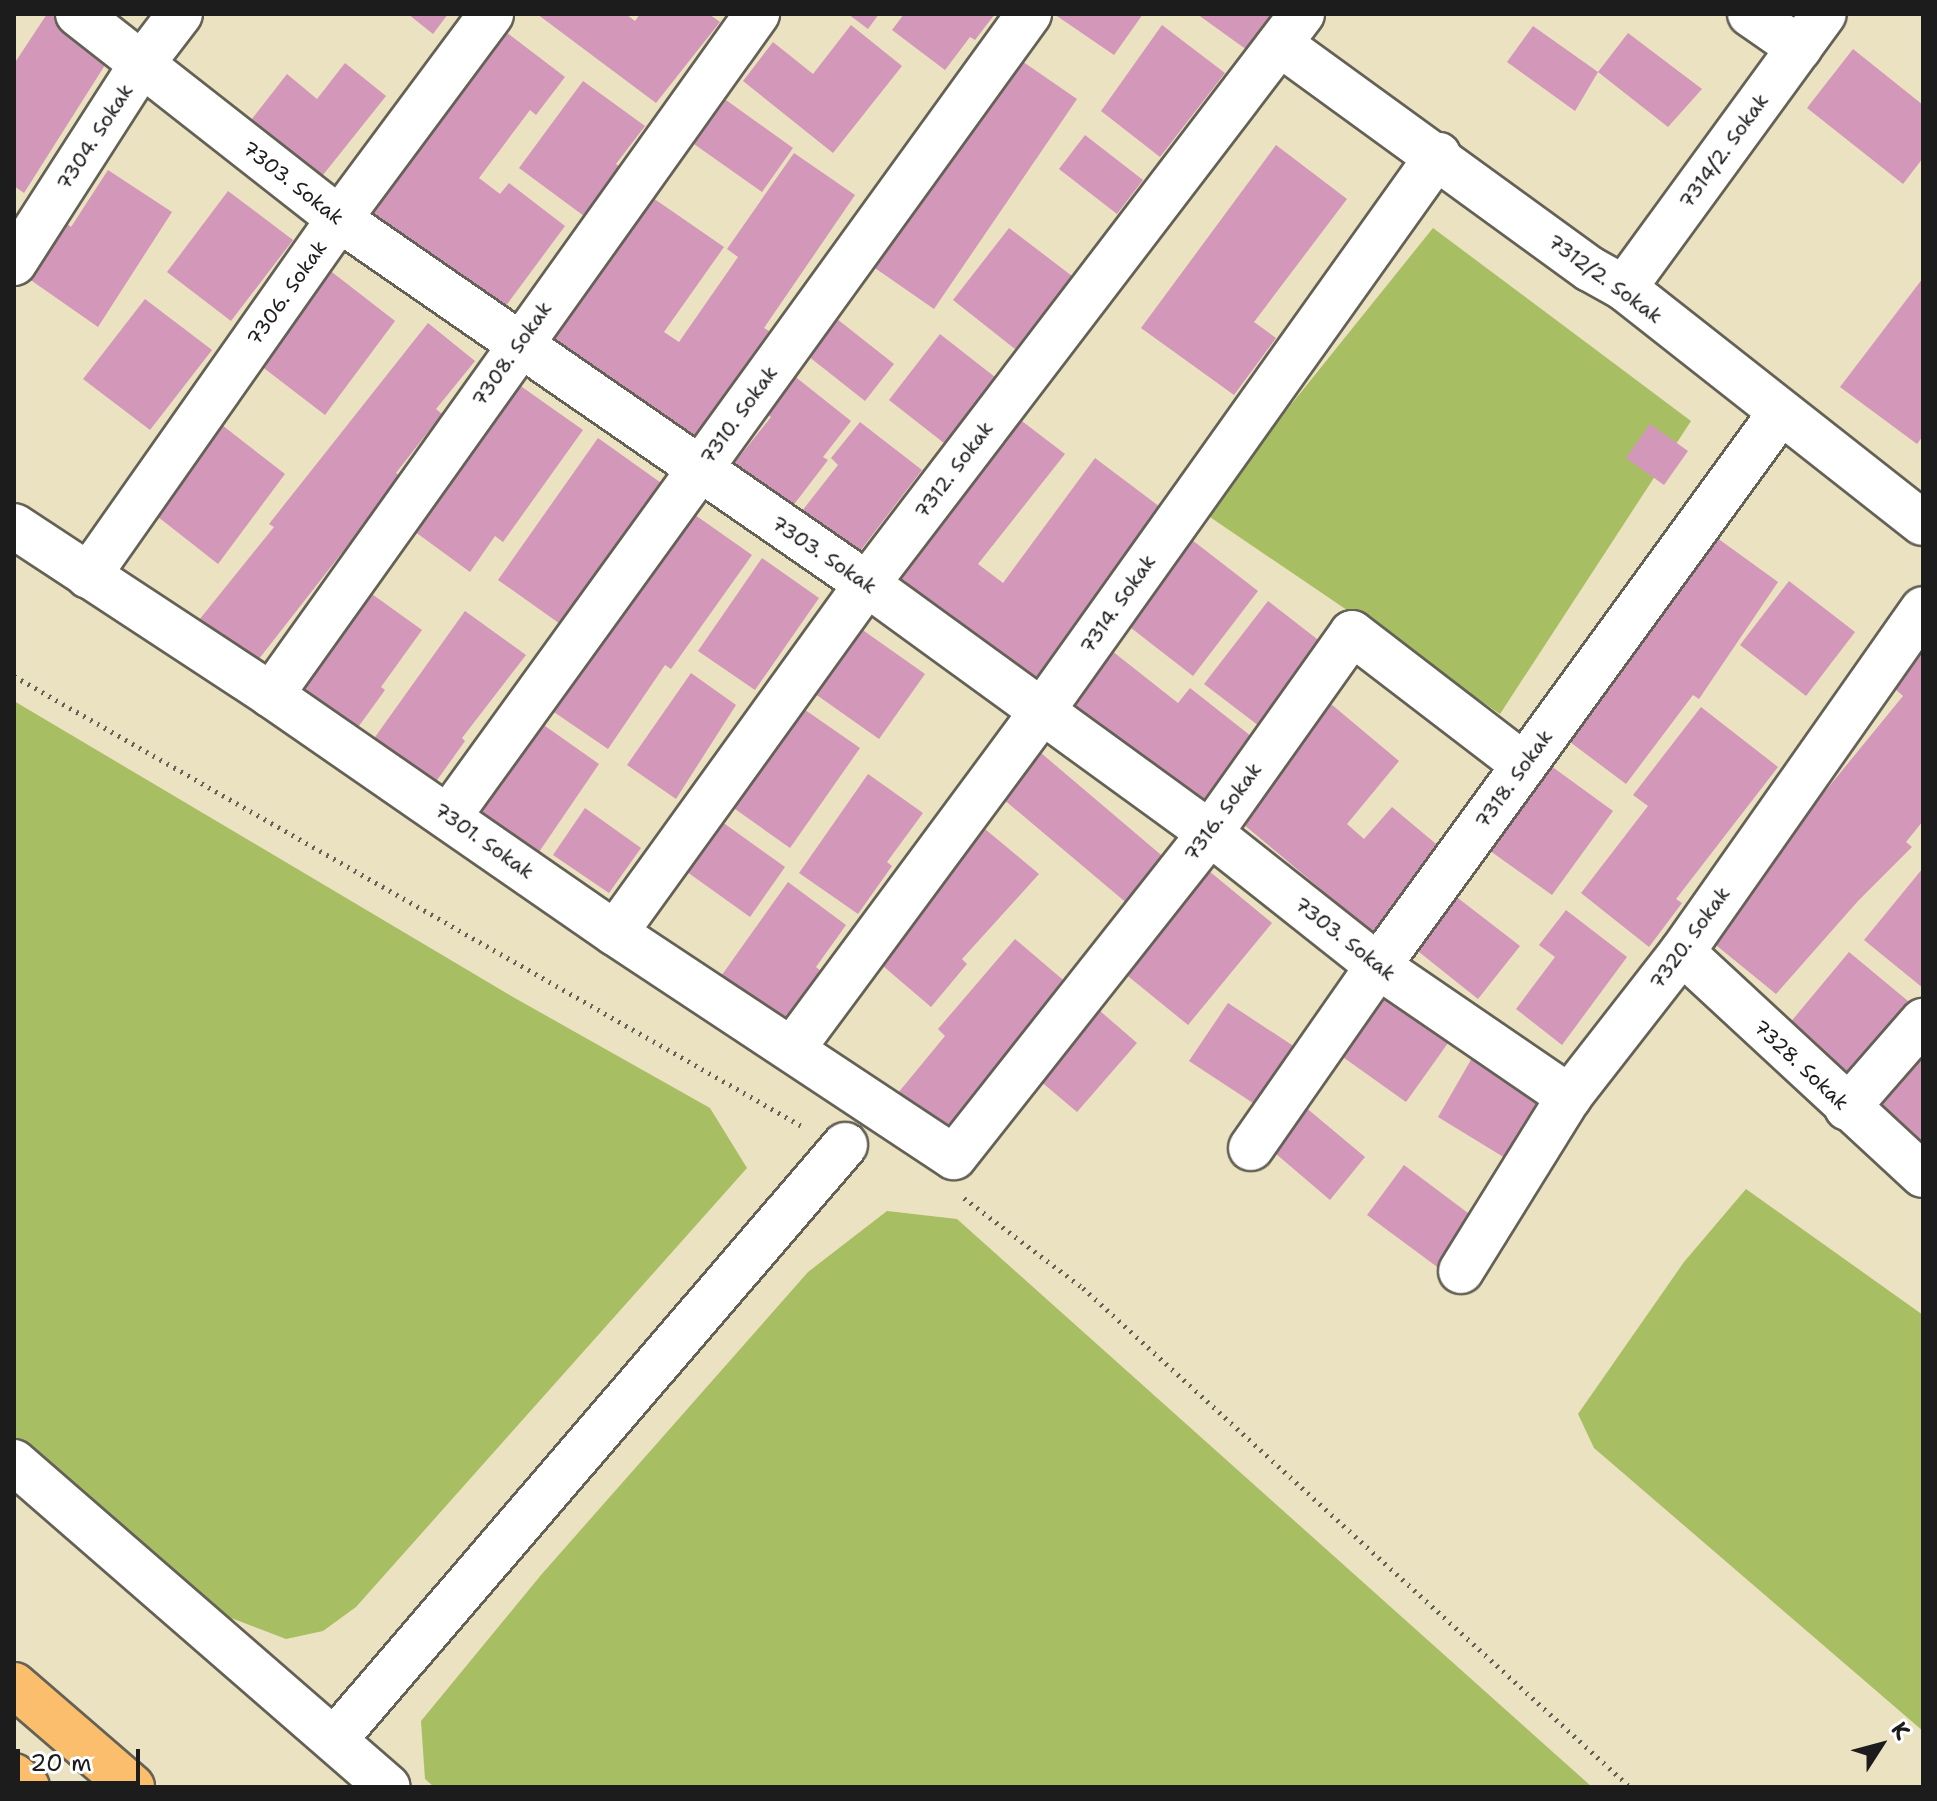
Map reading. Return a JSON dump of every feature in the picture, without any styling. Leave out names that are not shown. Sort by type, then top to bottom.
[{"type":"main road","points":[[14,1685],[132,1787]]},
{"type":"main road","points":[[14,1776],[27,1787]]},
{"type":"street","name":"7303. Sokak","points":[[78,14],[339,219],[867,584],[1210,833],[1378,966],[1569,1097]]},
{"type":"street","name":"7304. Sokak","points":[[14,263],[141,65],[180,14]]},
{"type":"street","name":"7306. Sokak","points":[[88,576],[339,219],[491,14]]},
{"type":"street","name":"7308. Sokak","points":[[271,695],[757,14]]},
{"type":"street","name":"7310. Sokak","points":[[449,816],[1029,14]]},
{"type":"street","points":[[1750,14],[1811,31]]},
{"type":"street","name":"7312/2. Sokak","points":[[1291,29],[1438,155],[1590,269],[1624,288],[1923,523]]},
{"type":"street","name":"7312. Sokak","points":[[615,933],[867,584],[1291,29]]},
{"type":"street","name":"7314/2. Sokak","points":[[1624,288],[1811,31]]},
{"type":"street","name":"7314. Sokak","points":[[793,1048],[1042,711],[1438,155]]},
{"type":"street","name":"7318. Sokak","points":[[1251,1148],[1378,966],[1781,412]]},
{"type":"street","name":"7301. Sokak","points":[[14,526],[271,695],[615,933],[954,1157]]},
{"type":"street","name":"7320. Sokak","points":[[1461,1271],[1569,1097],[1682,952],[1923,609]]},
{"type":"street","name":"7316. Sokak","points":[[954,1157],[1210,833],[1352,633],[1524,765]]},
{"type":"street","name":"7328. Sokak","points":[[1682,952],[1847,1108],[1923,1175]]},
{"type":"street","points":[[1847,1108],[1923,1021]]},
{"type":"street","points":[[335,1739],[845,1145]]},
{"type":"street","points":[[14,1462],[388,1787]]},
{"type":"green space","points":[[1433,228],[1691,421],[1500,714],[1204,513]]},
{"type":"green space","points":[[14,701],[513,997],[710,1108],[747,1168],[356,1607],[323,1631],[286,1639],[218,1613],[14,1441]]},
{"type":"green space","points":[[1746,1189],[1923,1315],[1923,1731],[1594,1448],[1578,1414],[1684,1262]]},
{"type":"green space","points":[[887,1211],[957,1219],[1592,1787],[434,1787],[425,1779],[421,1721],[541,1575],[808,1272]]},
{"type":"building","points":[[47,14],[55,14],[112,54],[24,193],[14,186],[14,64]]},
{"type":"building","points":[[408,14],[448,14],[433,34]]},
{"type":"building","points":[[537,14],[626,14],[635,21],[640,14],[709,14],[720,22],[656,103]]},
{"type":"building","points":[[848,14],[879,14],[868,29]]},
{"type":"building","points":[[904,14],[995,14],[975,40],[970,37],[945,70],[892,30]]},
{"type":"building","points":[[1054,14],[1143,14],[1114,55]]},
{"type":"building","points":[[1197,14],[1272,14],[1247,50]]},
{"type":"building","points":[[851,25],[902,66],[833,153],[743,81],[773,42],[813,74]]},
{"type":"building","points":[[1162,25],[1225,73],[1160,157],[1101,111]]},
{"type":"building","points":[[498,26],[565,77],[536,115],[530,110],[479,178],[500,194],[509,183],[565,226],[502,311],[363,205]]},
{"type":"building","points":[[1533,26],[1598,72],[1575,111],[1507,62]]},
{"type":"building","points":[[1628,33],[1702,89],[1668,127],[1598,72]]},
{"type":"building","points":[[1853,49],[1923,105],[1923,158],[1903,184],[1807,108]]},
{"type":"building","points":[[1016,57],[1077,99],[934,309],[872,266]]},
{"type":"building","points":[[345,63],[386,96],[315,185],[244,129],[287,74],[317,99]]},
{"type":"building","points":[[583,81],[645,126],[616,164],[621,168],[584,216],[519,168]]},
{"type":"building","points":[[726,100],[793,148],[762,192],[694,144]]},
{"type":"building","points":[[1085,135],[1143,180],[1117,214],[1059,169]]},
{"type":"building","points":[[1276,145],[1347,199],[1254,322],[1276,338],[1234,395],[1141,328]]},
{"type":"building","points":[[794,153],[855,195],[764,328],[769,331],[693,439],[552,340],[653,198],[724,247],[664,332],[679,342],[738,257],[727,249]]},
{"type":"building","points":[[108,170],[172,212],[98,327],[22,274],[60,218],[71,227]]},
{"type":"building","points":[[228,191],[293,240],[231,321],[167,272]]},
{"type":"building","points":[[1009,228],[1072,276],[1015,349],[953,300]]},
{"type":"building","points":[[328,269],[395,321],[325,415],[256,362]]},
{"type":"building","points":[[1923,278],[1923,436],[1917,444],[1840,387]]},
{"type":"building","points":[[145,299],[212,350],[150,430],[83,379]]},
{"type":"building","points":[[832,315],[894,364],[865,401],[803,352]]},
{"type":"building","points":[[428,323],[475,361],[436,409],[442,414],[396,473],[401,477],[255,664],[199,620],[274,527],[269,524]]},
{"type":"building","points":[[940,334],[1000,381],[949,447],[889,400]]},
{"type":"building","points":[[788,371],[851,421],[823,457],[828,460],[789,511],[732,466],[771,417],[759,408]]},
{"type":"building","points":[[515,382],[583,430],[503,542],[495,536],[470,572],[403,523]]},
{"type":"building","points":[[1014,415],[1065,454],[978,564],[1003,583],[1095,458],[1164,510],[1034,683],[891,578]]},
{"type":"building","points":[[860,422],[922,470],[857,555],[802,511],[838,465],[831,458]]},
{"type":"building","points":[[1650,424],[1688,451],[1664,485],[1626,458]]},
{"type":"building","points":[[222,425],[285,474],[218,564],[153,513]]},
{"type":"building","points":[[598,438],[664,485],[563,626],[498,580]]},
{"type":"building","points":[[688,510],[752,555],[671,669],[665,665],[608,749],[551,710]]},
{"type":"building","points":[[1183,533],[1258,591],[1193,676],[1117,617]]},
{"type":"building","points":[[1713,535],[1778,582],[1699,699],[1693,695],[1626,784],[1566,739]]},
{"type":"building","points":[[762,558],[819,598],[755,690],[698,651]]},
{"type":"building","points":[[1789,581],[1855,632],[1806,696],[1740,645]]},
{"type":"building","points":[[365,589],[422,630],[381,687],[385,690],[351,737],[291,693]]},
{"type":"building","points":[[1268,601],[1326,646],[1263,729],[1204,684]]},
{"type":"building","points":[[465,611],[526,655],[462,738],[465,741],[430,790],[368,747]]},
{"type":"building","points":[[857,626],[925,674],[879,739],[811,691]]},
{"type":"building","points":[[1923,638],[1923,821],[1906,842],[1912,847],[1858,901],[1776,994],[1706,937],[1903,696],[1887,682]]},
{"type":"building","points":[[1107,647],[1178,703],[1190,688],[1256,740],[1202,810],[1065,702]]},
{"type":"building","points":[[691,673],[736,705],[676,799],[627,765]]},
{"type":"building","points":[[1331,704],[1399,761],[1347,824],[1364,839],[1392,807],[1442,849],[1373,933],[1236,818]]},
{"type":"building","points":[[798,705],[860,748],[790,848],[728,804]]},
{"type":"building","points":[[1701,707],[1778,767],[1676,899],[1682,903],[1649,947],[1581,893],[1648,806],[1633,795]]},
{"type":"building","points":[[538,721],[599,764],[537,855],[474,812]]},
{"type":"building","points":[[1034,747],[1167,860],[1129,905],[996,793]]},
{"type":"building","points":[[1547,763],[1613,811],[1552,895],[1486,848]]},
{"type":"building","points":[[868,774],[923,813],[887,862],[892,866],[858,914],[799,873]]},
{"type":"building","points":[[585,808],[641,848],[609,893],[553,855]]},
{"type":"building","points":[[718,819],[785,867],[750,917],[683,869]]},
{"type":"building","points":[[979,824],[1039,874],[962,959],[967,964],[931,1007],[869,954]]},
{"type":"building","points":[[1203,866],[1272,923],[1188,1025],[1118,968]]},
{"type":"building","points":[[1923,868],[1923,988],[1864,940]]},
{"type":"building","points":[[788,882],[846,925],[816,967],[822,972],[784,1026],[719,979]]},
{"type":"building","points":[[1454,895],[1520,946],[1478,999],[1414,948]]},
{"type":"building","points":[[1566,910],[1627,957],[1562,1045],[1516,1009],[1555,957],[1539,945]]},
{"type":"building","points":[[1015,939],[1069,985],[947,1135],[898,1093],[945,1036],[938,1029]]},
{"type":"building","points":[[1849,952],[1914,1006],[1857,1080],[1789,1024]]},
{"type":"building","points":[[1375,990],[1448,1043],[1406,1102],[1333,1050]]},
{"type":"building","points":[[1228,1003],[1298,1049],[1259,1107],[1189,1061]]},
{"type":"building","points":[[1092,1004],[1137,1043],[1077,1112],[1032,1074]]},
{"type":"building","points":[[1923,1045],[1923,1154],[1869,1105]]},
{"type":"building","points":[[1472,1058],[1545,1102],[1510,1161],[1438,1117]]},
{"type":"building","points":[[1304,1106],[1365,1157],[1330,1200],[1269,1148]]},
{"type":"building","points":[[1404,1165],[1480,1222],[1444,1272],[1367,1215]]}]
